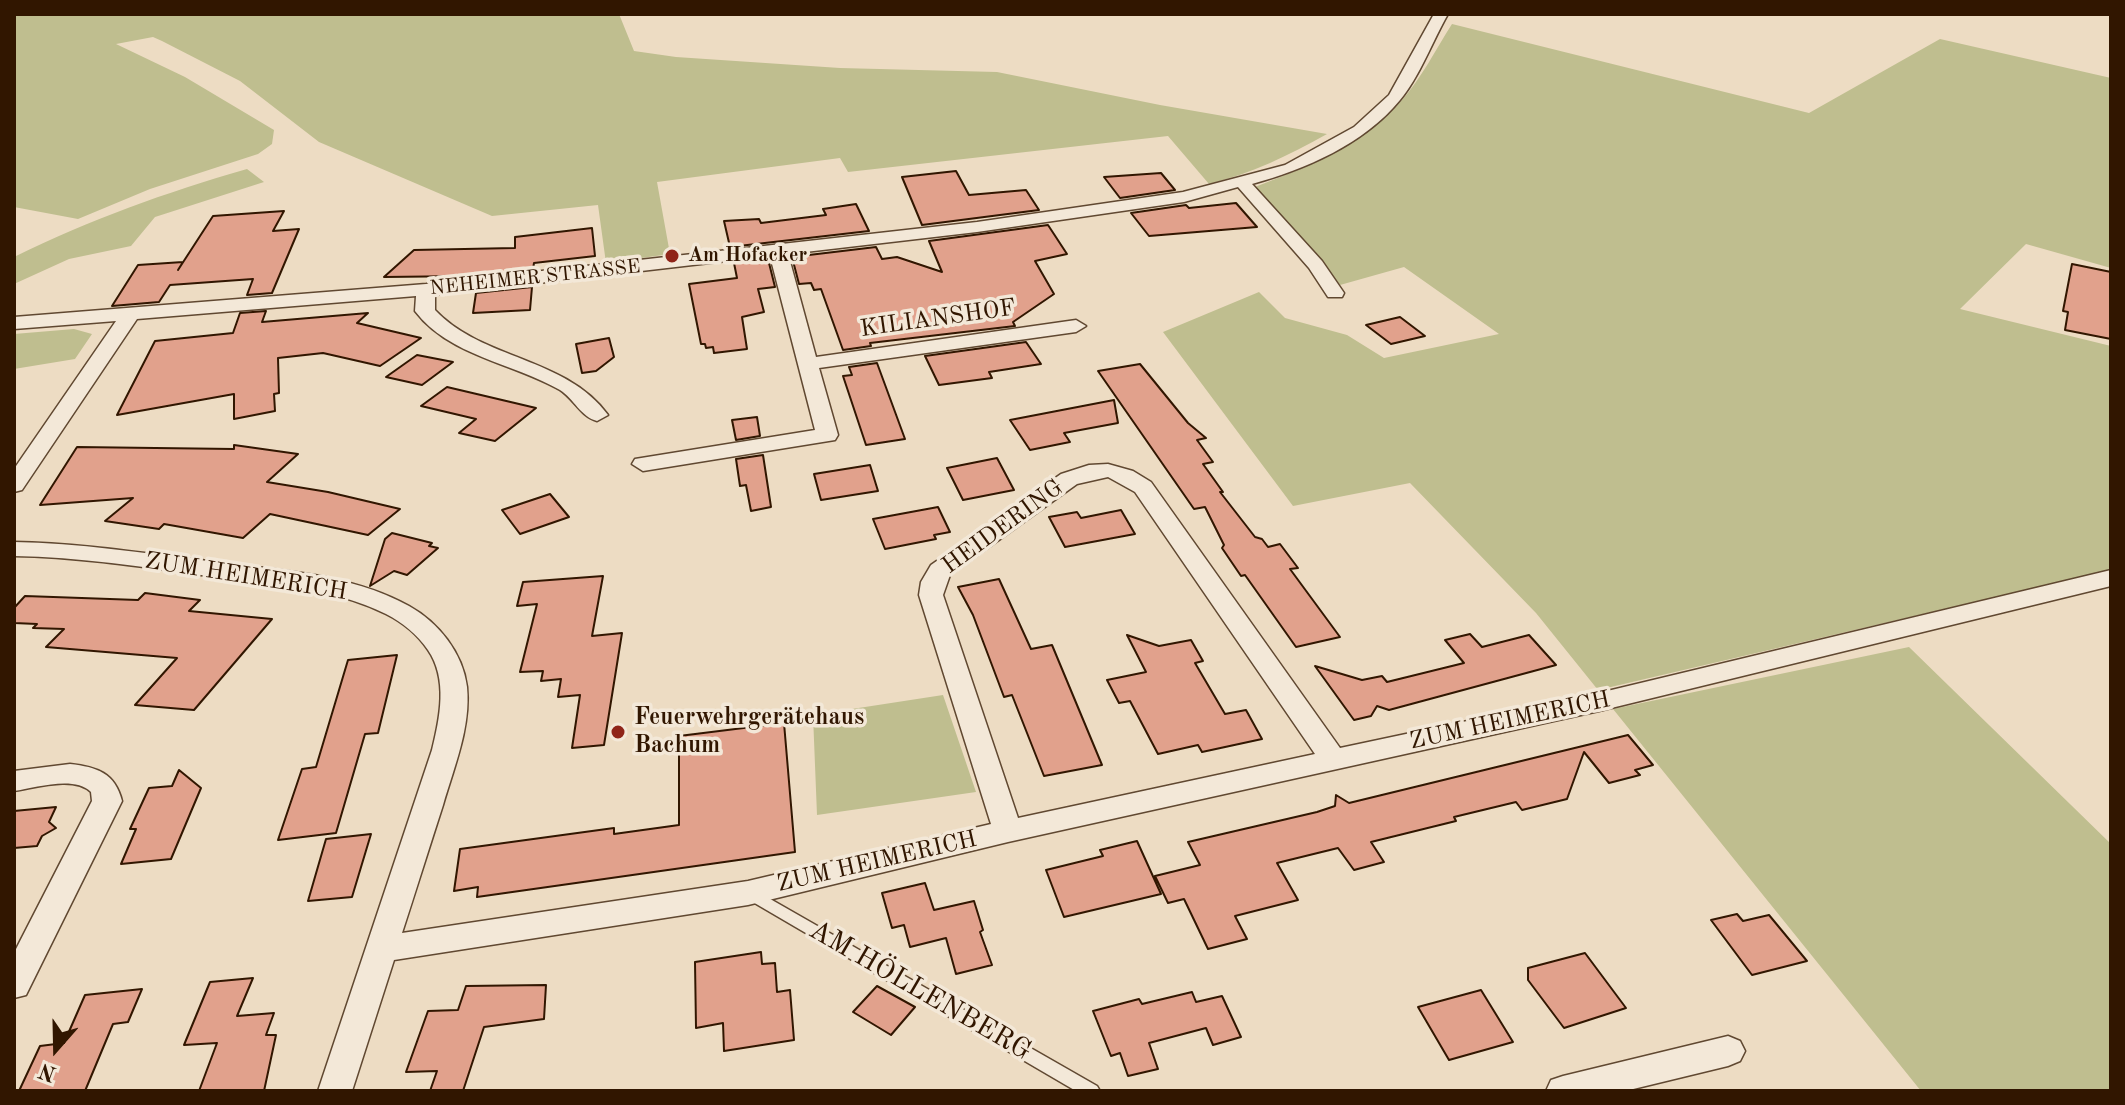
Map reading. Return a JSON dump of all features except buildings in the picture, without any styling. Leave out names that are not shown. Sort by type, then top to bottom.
[{"type":"street","name":"NEHEIMER STRASSE","points":[[14,323],[426,290],[778,251],[1107,210],[1243,183],[1291,168],[1359,130],[1395,97],[1441,14]]},
{"type":"street","points":[[1243,183],[1316,265],[1335,293]]},
{"type":"street","points":[[643,464],[827,435],[778,251]]},
{"type":"street","points":[[426,290],[425,311],[444,331],[569,387],[597,415]]},
{"type":"street","points":[[14,485],[129,316]]},
{"type":"street","name":"KILIANSHOF","points":[[808,364],[1076,326]]},
{"type":"street","name":"HEIDERING","points":[[1008,831],[931,595],[933,582],[940,570],[1069,479],[1084,472],[1115,470],[1143,487],[1333,759]]},
{"type":"street","name":"ZUM HEIMERICH","points":[[14,549],[90,553],[309,584],[377,601],[395,608],[420,625],[439,646],[448,663],[454,685],[455,713],[382,949],[748,893],[1008,831],[1599,702],[2111,578]]},
{"type":"street","points":[[14,781],[87,776],[100,780],[107,789],[107,801],[14,985]]},
{"type":"street","points":[[335,1091],[382,949]]},
{"type":"street","points":[[1563,1091],[1728,1051]]},
{"type":"lane","name":"AM HÖLLENBERG","points":[[748,893],[1091,1091]]},
{"type":"shaded area","points":[[14,14],[619,14],[634,51],[676,57],[840,68],[997,72],[1327,134],[1270,163],[1209,184],[1168,136],[848,172],[840,158],[657,182],[670,254],[606,263],[598,205],[492,216],[319,142],[240,81],[153,37],[116,44],[185,77],[274,130],[272,144],[258,154],[150,189],[78,219],[14,207]]},
{"type":"shaded area","points":[[1452,24],[1809,113],[1940,39],[2111,78],[2111,268],[2026,244],[1960,309],[2111,346],[2111,570],[1598,690],[1536,613],[1410,483],[1293,506],[1163,332],[1259,292],[1285,318],[1347,335],[1384,358],[1499,334],[1404,267],[1340,285],[1255,187],[1334,153],[1385,117],[1422,74]]},
{"type":"shaded area","points":[[247,169],[264,182],[155,217],[131,246],[69,259],[14,284],[14,257],[129,208]]},
{"type":"shaded area","points":[[74,329],[92,334],[75,359],[14,369],[14,334]]},
{"type":"shaded area","points":[[1909,647],[2111,844],[2111,1091],[1921,1091],[1613,709]]},
{"type":"shaded area","points":[[943,695],[976,792],[817,815],[813,715]]},
{"type":"place","name":"Am Hofacker","points":[[672,256]]},
{"type":"place","name":"Feuerwehrgerätehaus Bachum","points":[[618,732]]}]
